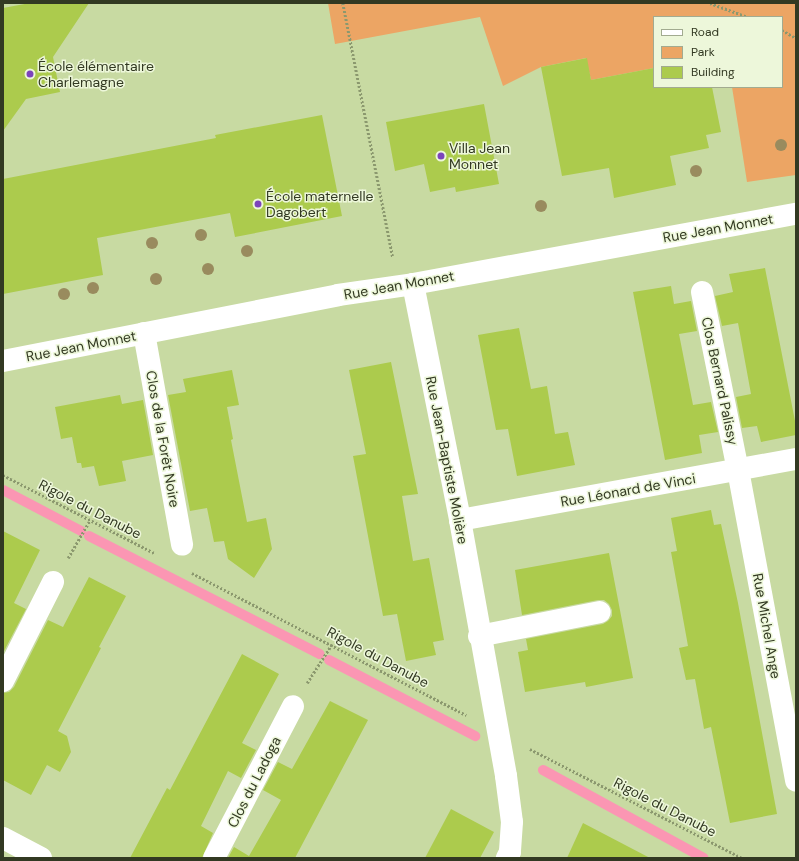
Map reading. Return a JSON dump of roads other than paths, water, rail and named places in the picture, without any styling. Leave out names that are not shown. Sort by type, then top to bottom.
[{"type":"street","name":"Rue Jean Monnet","points":[[3,361],[338,295],[413,284],[796,214]]},
{"type":"street","name":"Rue Jean-Baptiste Molière","points":[[413,284],[460,520],[479,636],[499,733],[512,822],[510,852],[507,858]]},
{"type":"street","name":"Clos Bernard Palissy","points":[[702,292],[738,470]]},
{"type":"street","name":"Clos de la Forêt Noire","points":[[144,333],[182,545]]},
{"type":"street","name":"Rue Léonard de Vinci","points":[[460,520],[796,459]]},
{"type":"street","name":"Rue Michel Ange","points":[[738,470],[796,781]]},
{"type":"street","points":[[3,681],[53,582]]},
{"type":"street","points":[[479,636],[600,612]]},
{"type":"street","name":"Clos du Ladoga","points":[[214,858],[293,706]]},
{"type":"street","points":[[3,838],[42,858]]},
{"type":"waterway","points":[[3,490],[81,531]]},
{"type":"waterway","points":[[89,536],[320,654]]},
{"type":"waterway","points":[[329,660],[475,736]]},
{"type":"waterway","points":[[543,770],[704,858]]},
{"type":"place","name":"École élémentaire Charlemagne","points":[[30,74]]},
{"type":"place","name":"Villa Jean Monnet","points":[[441,156]]},
{"type":"place","name":"École maternelle Dagobert","points":[[258,204]]}]
